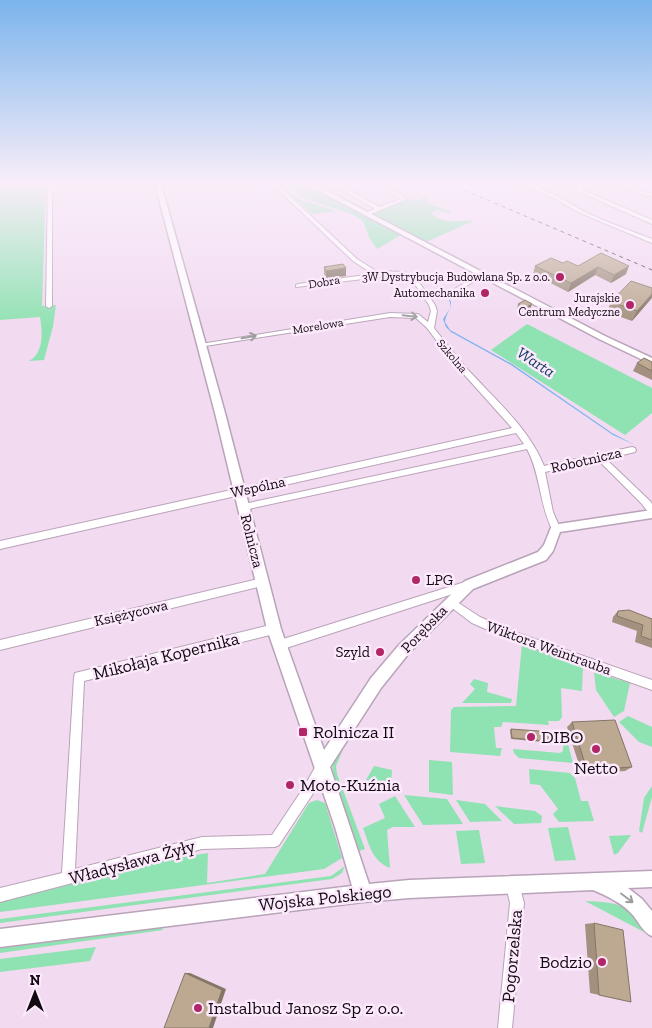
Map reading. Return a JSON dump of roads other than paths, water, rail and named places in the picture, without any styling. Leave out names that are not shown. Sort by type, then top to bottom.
[{"type":"street","points":[[49,306],[50,232]]},
{"type":"street","name":"Rolnicza","points":[[171,232],[240,491],[274,629],[322,766],[363,893]]},
{"type":"street","name":"Szkolna","points":[[325,232],[355,260],[380,274],[404,274],[416,282],[432,305],[434,312],[430,329],[529,446],[541,470],[548,513],[556,528]]},
{"type":"street","points":[[400,232],[650,360]]},
{"type":"street","points":[[630,232],[652,241]]},
{"type":"street","name":"Dobra","points":[[298,286],[380,274]]},
{"type":"street","points":[[451,293],[481,274]]},
{"type":"street","name":"Morelowa","points":[[201,346],[390,315],[418,316],[430,329]]},
{"type":"street","name":"Wspólna","points":[[0,545],[517,430]]},
{"type":"street","points":[[244,507],[529,446]]},
{"type":"street","name":"Robotnicza","points":[[541,470],[632,450]]},
{"type":"street","points":[[556,528],[652,512],[645,500],[599,457]]},
{"type":"street","name":"Porębska","points":[[265,842],[275,841],[376,683],[404,649],[469,585],[542,556],[549,548],[556,528]]},
{"type":"street","name":"Księżycowa","points":[[0,644],[262,582]]},
{"type":"street","points":[[280,645],[469,585]]},
{"type":"street","name":"Wiktora Weintrauba","points":[[451,602],[476,620],[510,635],[652,685]]},
{"type":"street","name":"Mikołaja Kopernika","points":[[68,878],[79,677],[274,629]]},
{"type":"street","name":"Władysława Żyły","points":[[0,895],[202,843],[265,842]]},
{"type":"street","name":"Wojska Polskiego","points":[[0,938],[363,893],[652,879]]},
{"type":"street","points":[[593,882],[625,896],[642,912],[652,927]]},
{"type":"street","name":"Pogorzelska","points":[[505,1028],[517,903],[513,885]]},
{"type":"water","points":[[450,309],[445,322],[450,330],[512,364],[612,433],[635,445],[613,435],[511,365],[451,332],[446,327],[443,319]]},
{"type":"railway","points":[[563,232],[652,270]]},
{"type":"place","name":"3W Dystrybucja Budowlana Sp. z o.o.","points":[[560,277]]},
{"type":"place","name":"Automechanika","points":[[485,293]]},
{"type":"place","name":"Jurajskie Centrum Medyczne","points":[[630,305]]},
{"type":"place","name":"LPG","points":[[416,580]]},
{"type":"place","name":"Szyld","points":[[380,652]]},
{"type":"place","name":"Rolnicza II","points":[[303,732]]},
{"type":"place","name":"DIBO","points":[[531,737]]},
{"type":"place","name":"Netto","points":[[596,749]]},
{"type":"place","name":"Moto-Kuźnia","points":[[290,785]]},
{"type":"place","name":"Bodzio","points":[[602,962]]},
{"type":"place","name":"Instalbud Janosz Sp z o.o.","points":[[198,1008]]},
{"type":"water label","name":"Warta","points":[[536,362]]}]
